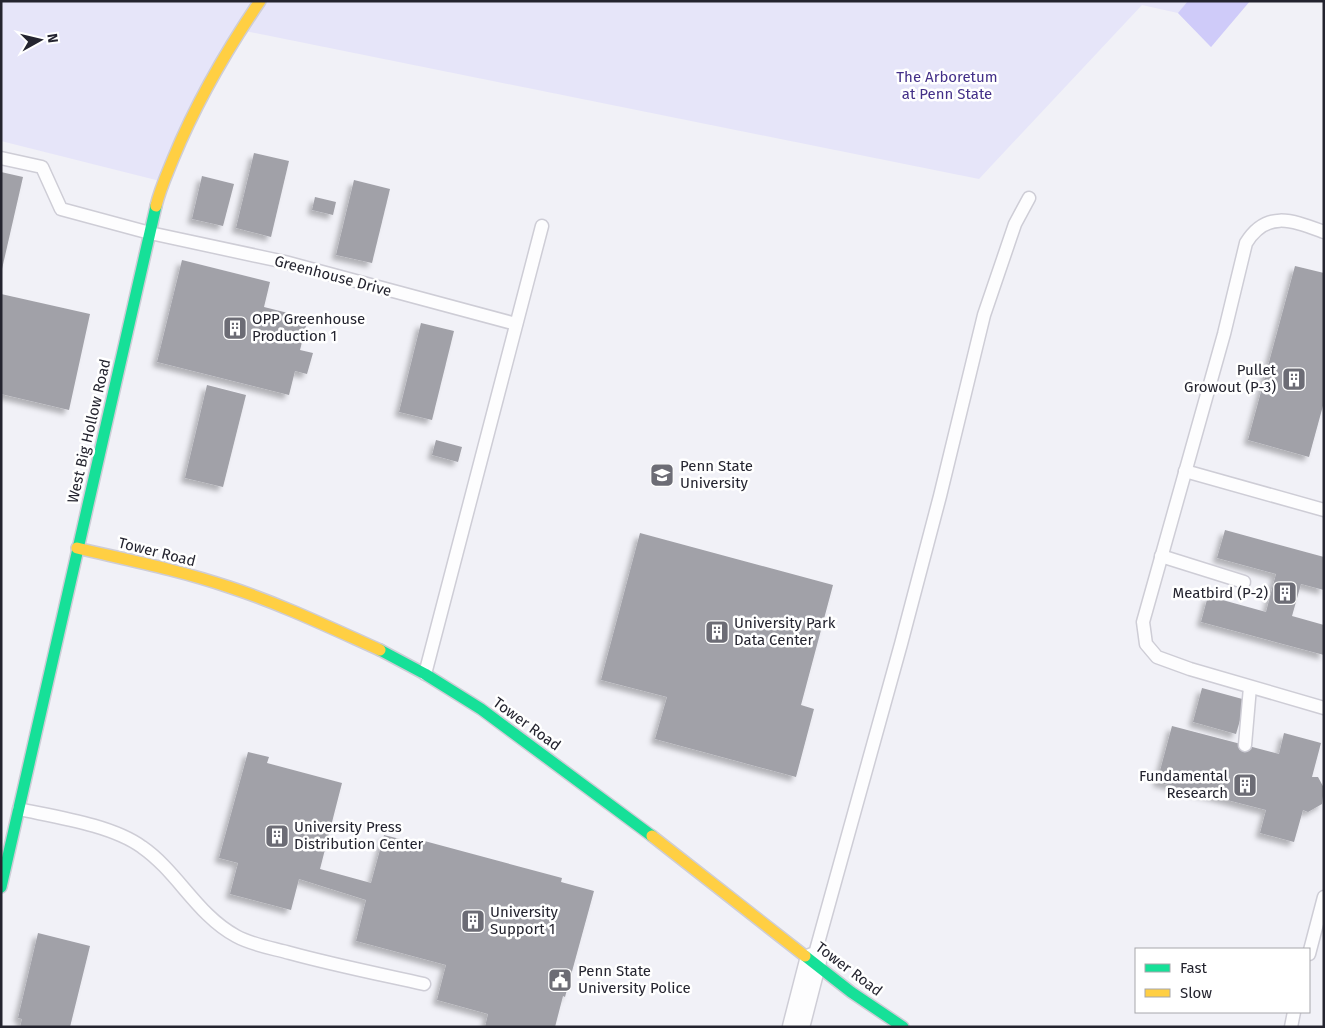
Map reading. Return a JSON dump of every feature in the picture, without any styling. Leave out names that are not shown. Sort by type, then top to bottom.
[{"type":"street","name":"West Big Hollow Road","points":[[1,887],[77,548],[150,233],[164,182],[187,127],[227,51],[260,1]]},
{"type":"street","name":"Tower Road","points":[[77,548],[163,568],[250,594],[381,650],[425,674],[497,721],[668,848],[851,992],[903,1027]]},
{"type":"street","points":[[796,1027],[813,961]]},
{"type":"lane","name":"Greenhouse Drive","points":[[1,158],[42,167],[61,208],[150,233],[285,262],[516,324]]},
{"type":"lane","points":[[813,961],[901,644],[940,496],[984,315],[1015,224],[1029,198]]},
{"type":"lane","points":[[1324,232],[1291,220],[1277,221],[1262,226],[1252,233],[1246,242],[1224,334],[1143,622],[1146,644],[1157,658],[1324,708]]},
{"type":"lane","points":[[425,674],[542,226]]},
{"type":"lane","points":[[1185,471],[1324,510]]},
{"type":"lane","points":[[1162,556],[1244,582]]},
{"type":"lane","points":[[1245,745],[1250,687]]},
{"type":"lane","points":[[19,809],[99,828],[125,837],[142,846],[221,927],[237,937],[329,964],[424,984]]},
{"type":"lane","points":[[1310,950],[1324,897]]},
{"type":"lane","points":[[1290,1027],[1294,1013]]},
{"type":"green space","name":"The Arboretum at Penn State","points":[[1,1],[1250,1],[1211,47],[1178,13],[1142,5],[979,179],[240,30],[164,182],[1,141]]},
{"type":"shaded area","points":[[1188,1],[1250,1],[1211,47],[1178,13]]},
{"type":"building","points":[[254,153],[289,161],[271,237],[236,228]]},
{"type":"building","points":[[1,172],[23,177],[2,269],[1,269]]},
{"type":"building","points":[[202,176],[234,184],[223,226],[192,219]]},
{"type":"building","points":[[354,180],[390,189],[372,263],[336,255]]},
{"type":"building","points":[[315,197],[336,202],[333,215],[312,210]]},
{"type":"building","name":"OPP Greenhouse Production 1","points":[[182,260],[270,282],[264,307],[308,318],[300,350],[313,353],[307,374],[295,371],[289,395],[157,362]]},
{"type":"building","name":"Pullet Growout (P-3)","points":[[1295,266],[1324,273],[1324,402],[1309,457],[1248,440]]},
{"type":"building","points":[[1,294],[90,314],[69,410],[1,394]]},
{"type":"building","points":[[421,323],[454,331],[432,420],[399,412]]},
{"type":"building","points":[[207,385],[246,395],[223,487],[185,478]]},
{"type":"building","points":[[436,440],[462,447],[458,462],[432,455]]},
{"type":"building","name":"Meatbird (P-2)","points":[[1225,530],[1324,557],[1324,590],[1301,584],[1292,616],[1324,625],[1324,655],[1201,622],[1208,596],[1266,612],[1276,574],[1217,558]]},
{"type":"building","name":"University Park Data Center","points":[[640,533],[833,585],[801,705],[814,709],[796,777],[655,739],[667,697],[601,680]]},
{"type":"building","points":[[1202,688],[1246,700],[1236,734],[1193,722]]},
{"type":"building","name":"Fundamental Research","points":[[1172,726],[1279,754],[1284,733],[1321,743],[1312,777],[1318,777],[1324,788],[1322,804],[1308,812],[1303,810],[1294,842],[1260,833],[1266,810],[1157,782]]},
{"type":"building","name":"University Support 1","points":[[248,752],[269,757],[267,763],[342,783],[320,869],[371,883],[384,835],[416,843],[417,839],[562,878],[561,882],[594,891],[555,1027],[485,1027],[488,1014],[437,1000],[446,965],[356,941],[366,900],[299,879],[291,910],[230,894],[238,863],[219,858]]},
{"type":"building","points":[[38,933],[90,946],[70,1027],[20,1027],[22,1019],[18,1018]]},
{"type":"traffic: fast","points":[[1,887],[156,206]]},
{"type":"traffic: fast","points":[[380,650],[425,674],[481,709],[652,836]]},
{"type":"traffic: fast","points":[[805,956],[851,992],[903,1027]]},
{"type":"traffic: slow","points":[[156,206],[173,159],[202,98],[235,39],[260,1]]},
{"type":"traffic: slow","points":[[77,548],[172,570],[229,587],[287,609],[380,650]]},
{"type":"traffic: slow","points":[[652,836],[805,956]]},
{"type":"place","name":"OPP Greenhouse Production 1","points":[[235,328]]},
{"type":"place","name":"Pullet Growout (P-3)","points":[[1294,379]]},
{"type":"place","name":"Penn State University","points":[[662,475]]},
{"type":"place","name":"Meatbird (P-2)","points":[[1285,593]]},
{"type":"place","name":"University Park Data Center","points":[[717,632]]},
{"type":"place","name":"Fundamental Research","points":[[1245,785]]},
{"type":"place","name":"University Press Distribution Center","points":[[277,836]]},
{"type":"place","name":"University Support 1","points":[[473,921]]},
{"type":"place","name":"Penn State University Police","points":[[560,980]]}]
